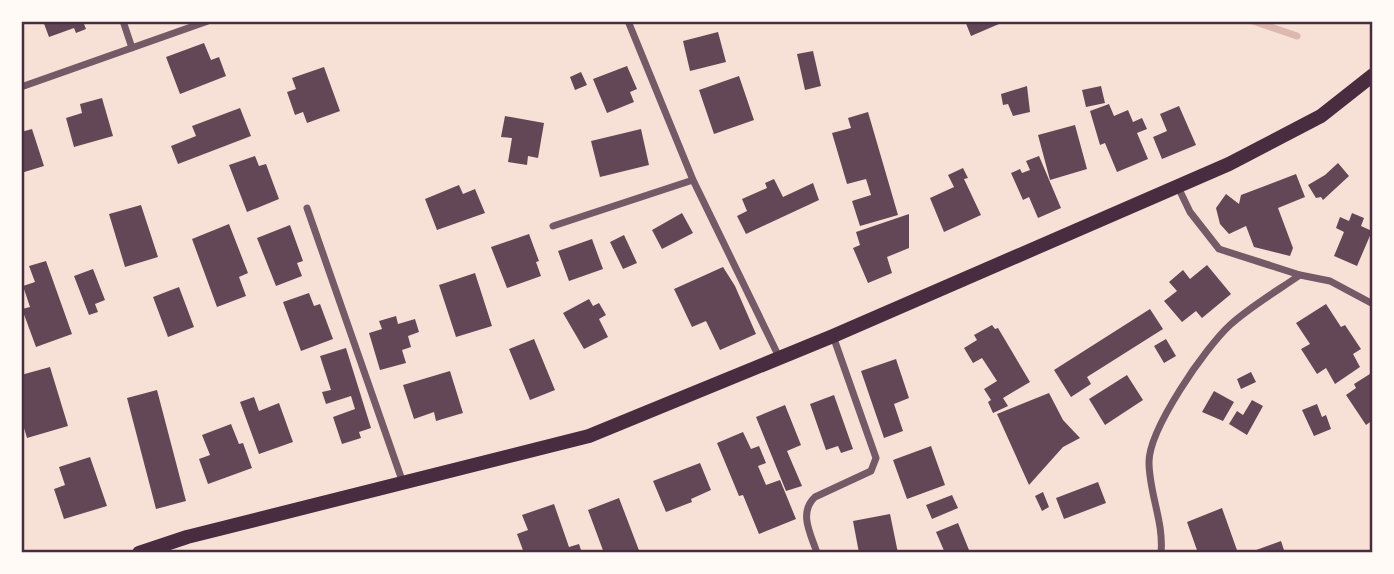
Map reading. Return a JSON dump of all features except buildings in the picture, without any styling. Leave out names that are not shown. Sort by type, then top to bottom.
[{"type":"main road","points":[[139,553],[187,537],[589,436],[833,336],[1229,164],[1312,122],[1356,91],[1373,75]]},
{"type":"street","points":[[123,21],[132,48]]},
{"type":"street","points":[[21,87],[208,21]]},
{"type":"street","points":[[628,21],[693,180],[779,357]]},
{"type":"street","points":[[553,226],[693,180]]},
{"type":"street","points":[[1178,186],[1190,212],[1219,249],[1300,275],[1330,281],[1373,304]]},
{"type":"street","points":[[307,208],[403,483]]},
{"type":"street","points":[[1161,553],[1149,461],[1152,442],[1160,422],[1211,346],[1230,325],[1300,275]]},
{"type":"street","points":[[817,553],[806,518],[809,502],[871,471],[876,458],[833,336]]},
{"type":"waterway","points":[[1253,21],[1297,36]]}]
